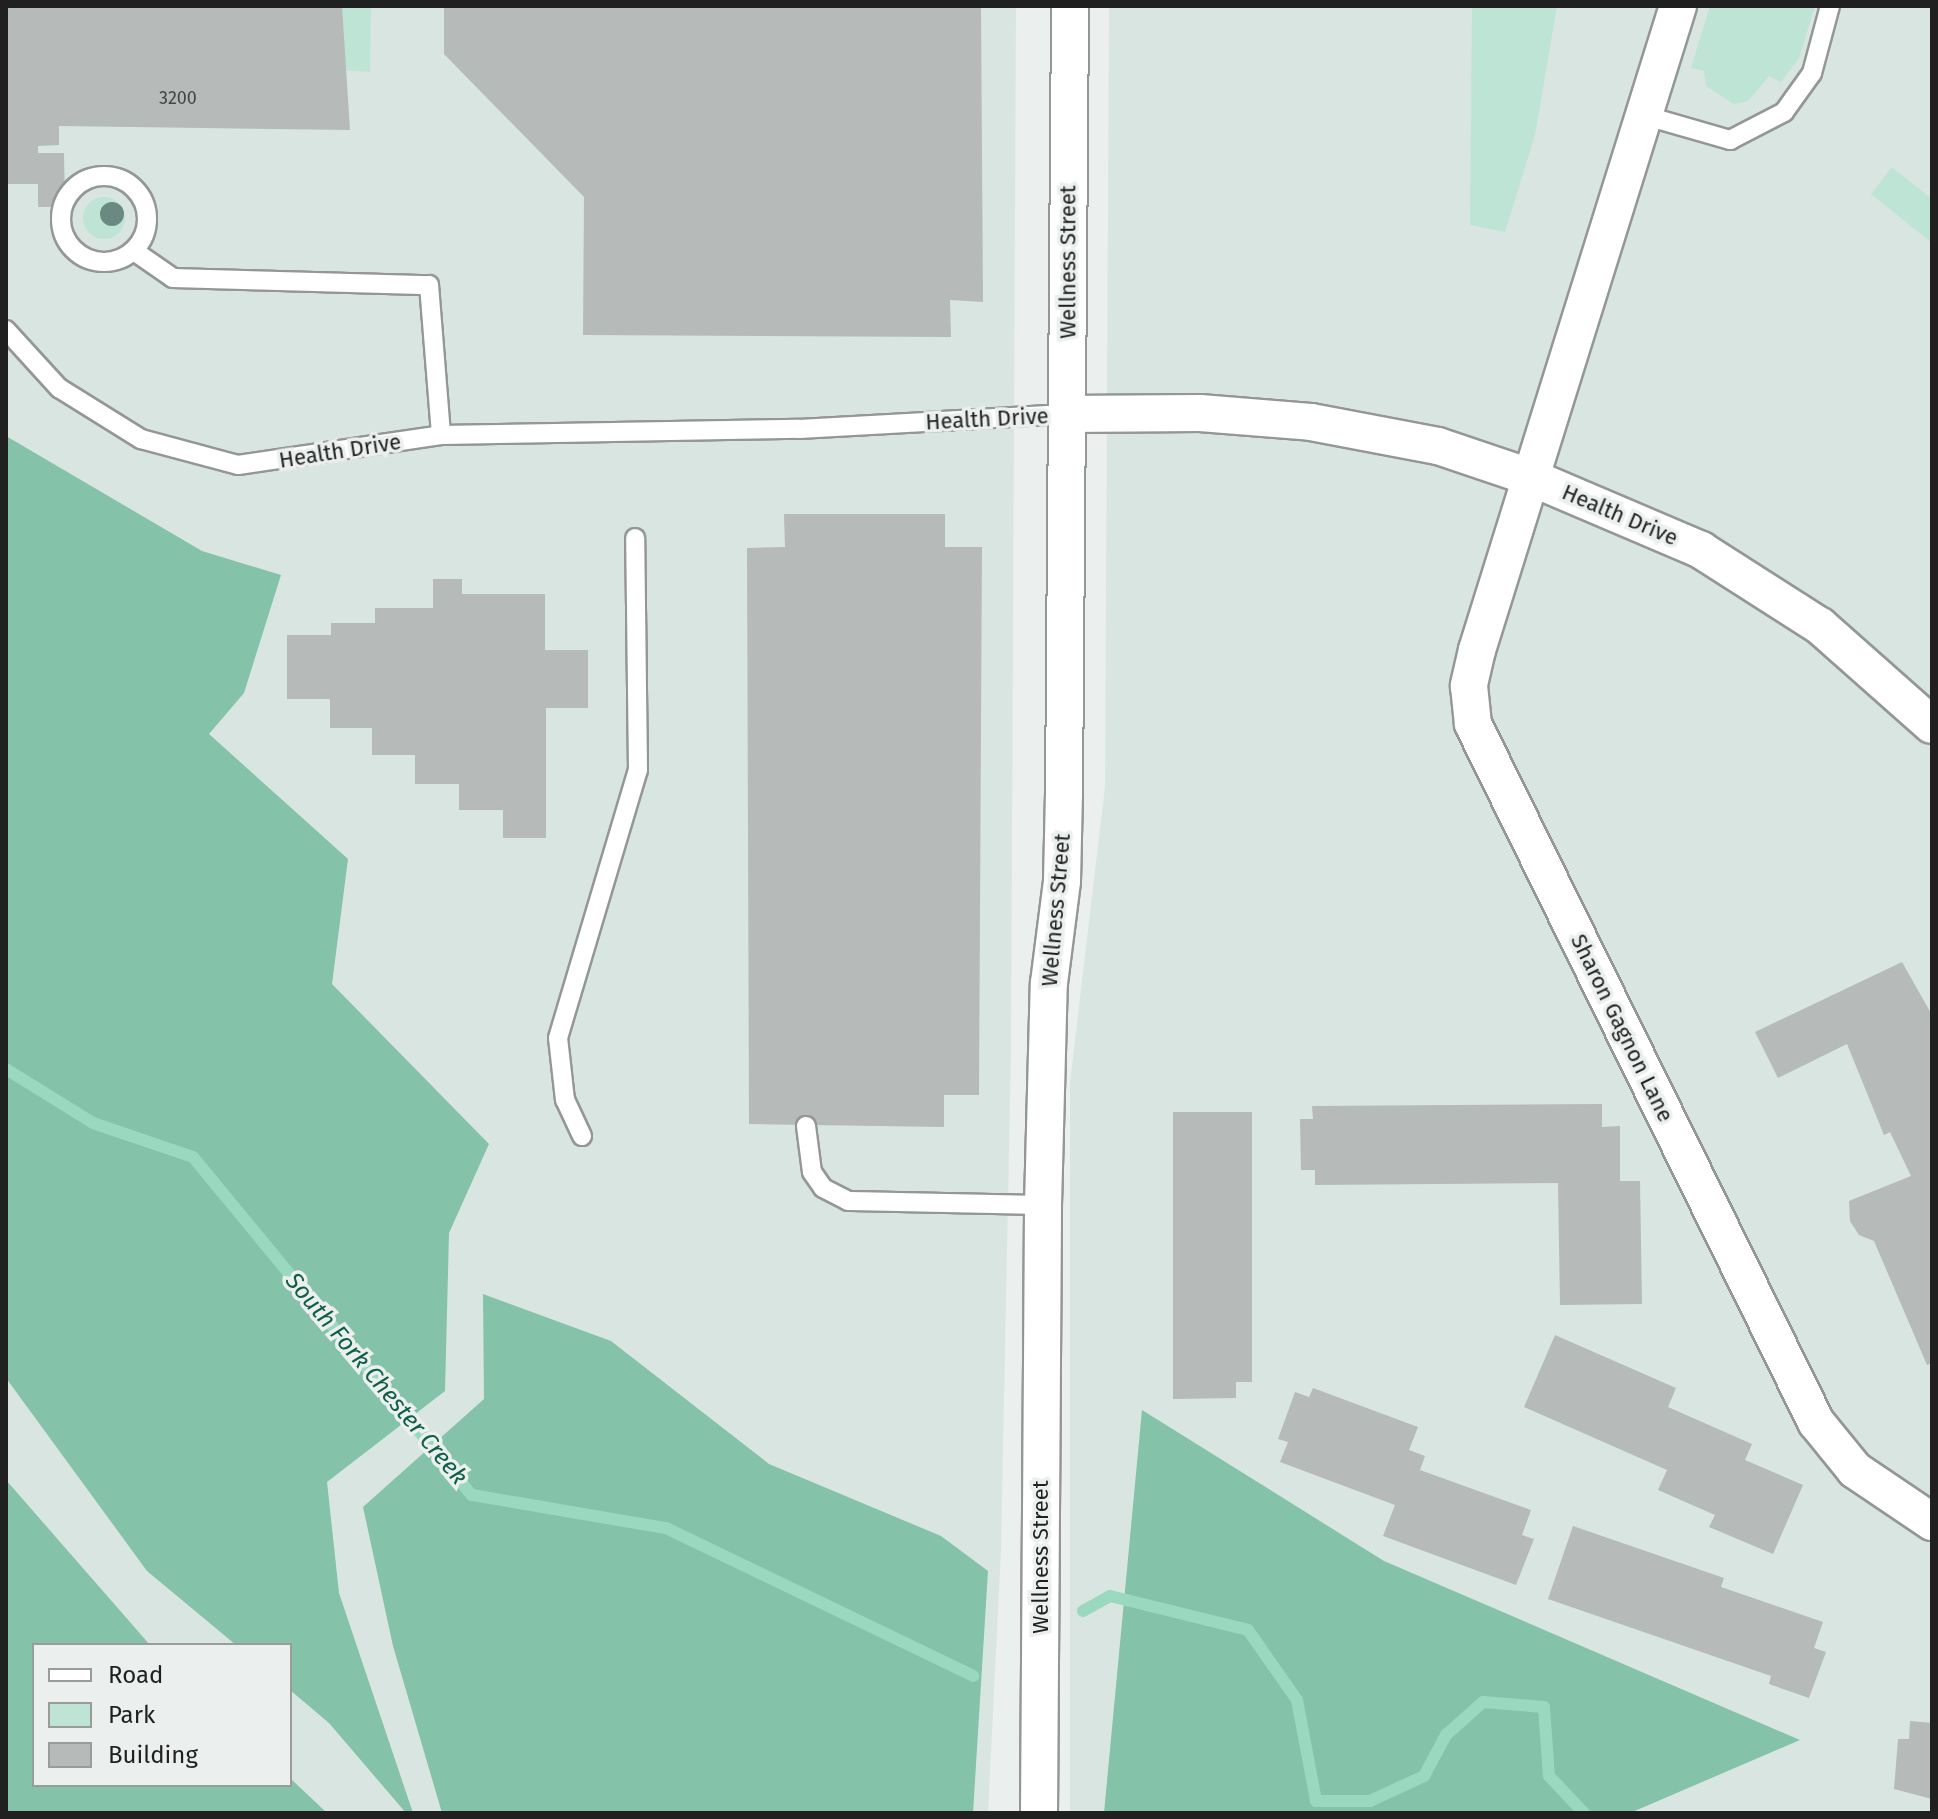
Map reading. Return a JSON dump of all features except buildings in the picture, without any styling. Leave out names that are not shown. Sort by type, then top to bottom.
[{"type":"street","name":"Wellness Street","points":[[1039,1813],[1043,1205],[1049,983],[1062,881],[1070,6]]},
{"type":"street","name":"Sharon Gagnon Lane","points":[[1678,6],[1477,650],[1469,686],[1473,724],[1816,1422],[1855,1470],[1932,1522]]},
{"type":"street","name":"Health Drive","points":[[1066,414],[1200,413],[1311,422],[1438,446],[1530,477],[1701,550],[1820,626],[1932,725]]},
{"type":"lane","points":[[1643,115],[1730,140],[1784,112],[1812,73],[1830,6]]},
{"type":"lane","points":[[99,176],[136,189],[147,227],[134,251],[107,262],[79,254],[62,230],[61,215],[73,189],[99,176]]},
{"type":"lane","points":[[134,251],[173,278],[429,285],[441,435]]},
{"type":"lane","name":"Health Drive","points":[[6,330],[59,388],[141,439],[238,465],[441,435],[799,429],[1066,414]]},
{"type":"lane","points":[[582,1136],[565,1100],[558,1038],[638,770],[635,538]]},
{"type":"lane","points":[[806,1126],[812,1172],[823,1188],[848,1201],[1043,1205]]},
{"type":"shaded area","points":[[6,6],[1016,6],[1011,1051],[1001,1550],[988,1813],[6,1813]]},
{"type":"shaded area","points":[[1109,6],[1932,6],[1932,1813],[1070,1813],[1070,1082],[1105,787]]},
{"type":"green space","points":[[342,6],[371,6],[370,72],[343,70]]},
{"type":"green space","points":[[1472,6],[1557,6],[1535,135],[1505,232],[1470,225]]},
{"type":"green space","points":[[1710,6],[1815,6],[1799,58],[1781,82],[1769,76],[1748,101],[1734,104],[1706,86],[1704,71],[1691,68]]},
{"type":"green space","points":[[1892,167],[1932,199],[1932,243],[1871,194]]},
{"type":"green space","points":[[104,197],[119,203],[125,218],[119,233],[104,239],[89,233],[83,218],[89,203]]},
{"type":"green space","points":[[6,436],[202,551],[281,575],[244,693],[209,734],[348,859],[332,984],[489,1144],[449,1233],[445,1391],[327,1482],[339,1593],[413,1813],[406,1813],[329,1723],[292,1692],[292,1643],[234,1643],[147,1571],[6,1378]]},
{"type":"green space","points":[[483,1294],[611,1341],[769,1464],[941,1536],[988,1571],[973,1813],[442,1813],[393,1646],[363,1507],[484,1399]]},
{"type":"green space","points":[[1142,1410],[1384,1561],[1800,1740],[1630,1813],[1104,1813]]},
{"type":"green space","points":[[6,1480],[148,1643],[32,1643],[32,1787],[292,1787],[292,1780],[327,1813],[6,1813]]},
{"type":"waterway","name":"South Fork Chester Creek","points":[[6,1069],[93,1123],[193,1157],[472,1495],[666,1528],[973,1676]]},
{"type":"waterway","name":"South Fork Chester Creek","points":[[1083,1611],[1110,1596],[1248,1630],[1297,1700],[1316,1801],[1370,1801],[1424,1776],[1446,1735],[1483,1702],[1544,1707],[1549,1776],[1584,1813]]}]
